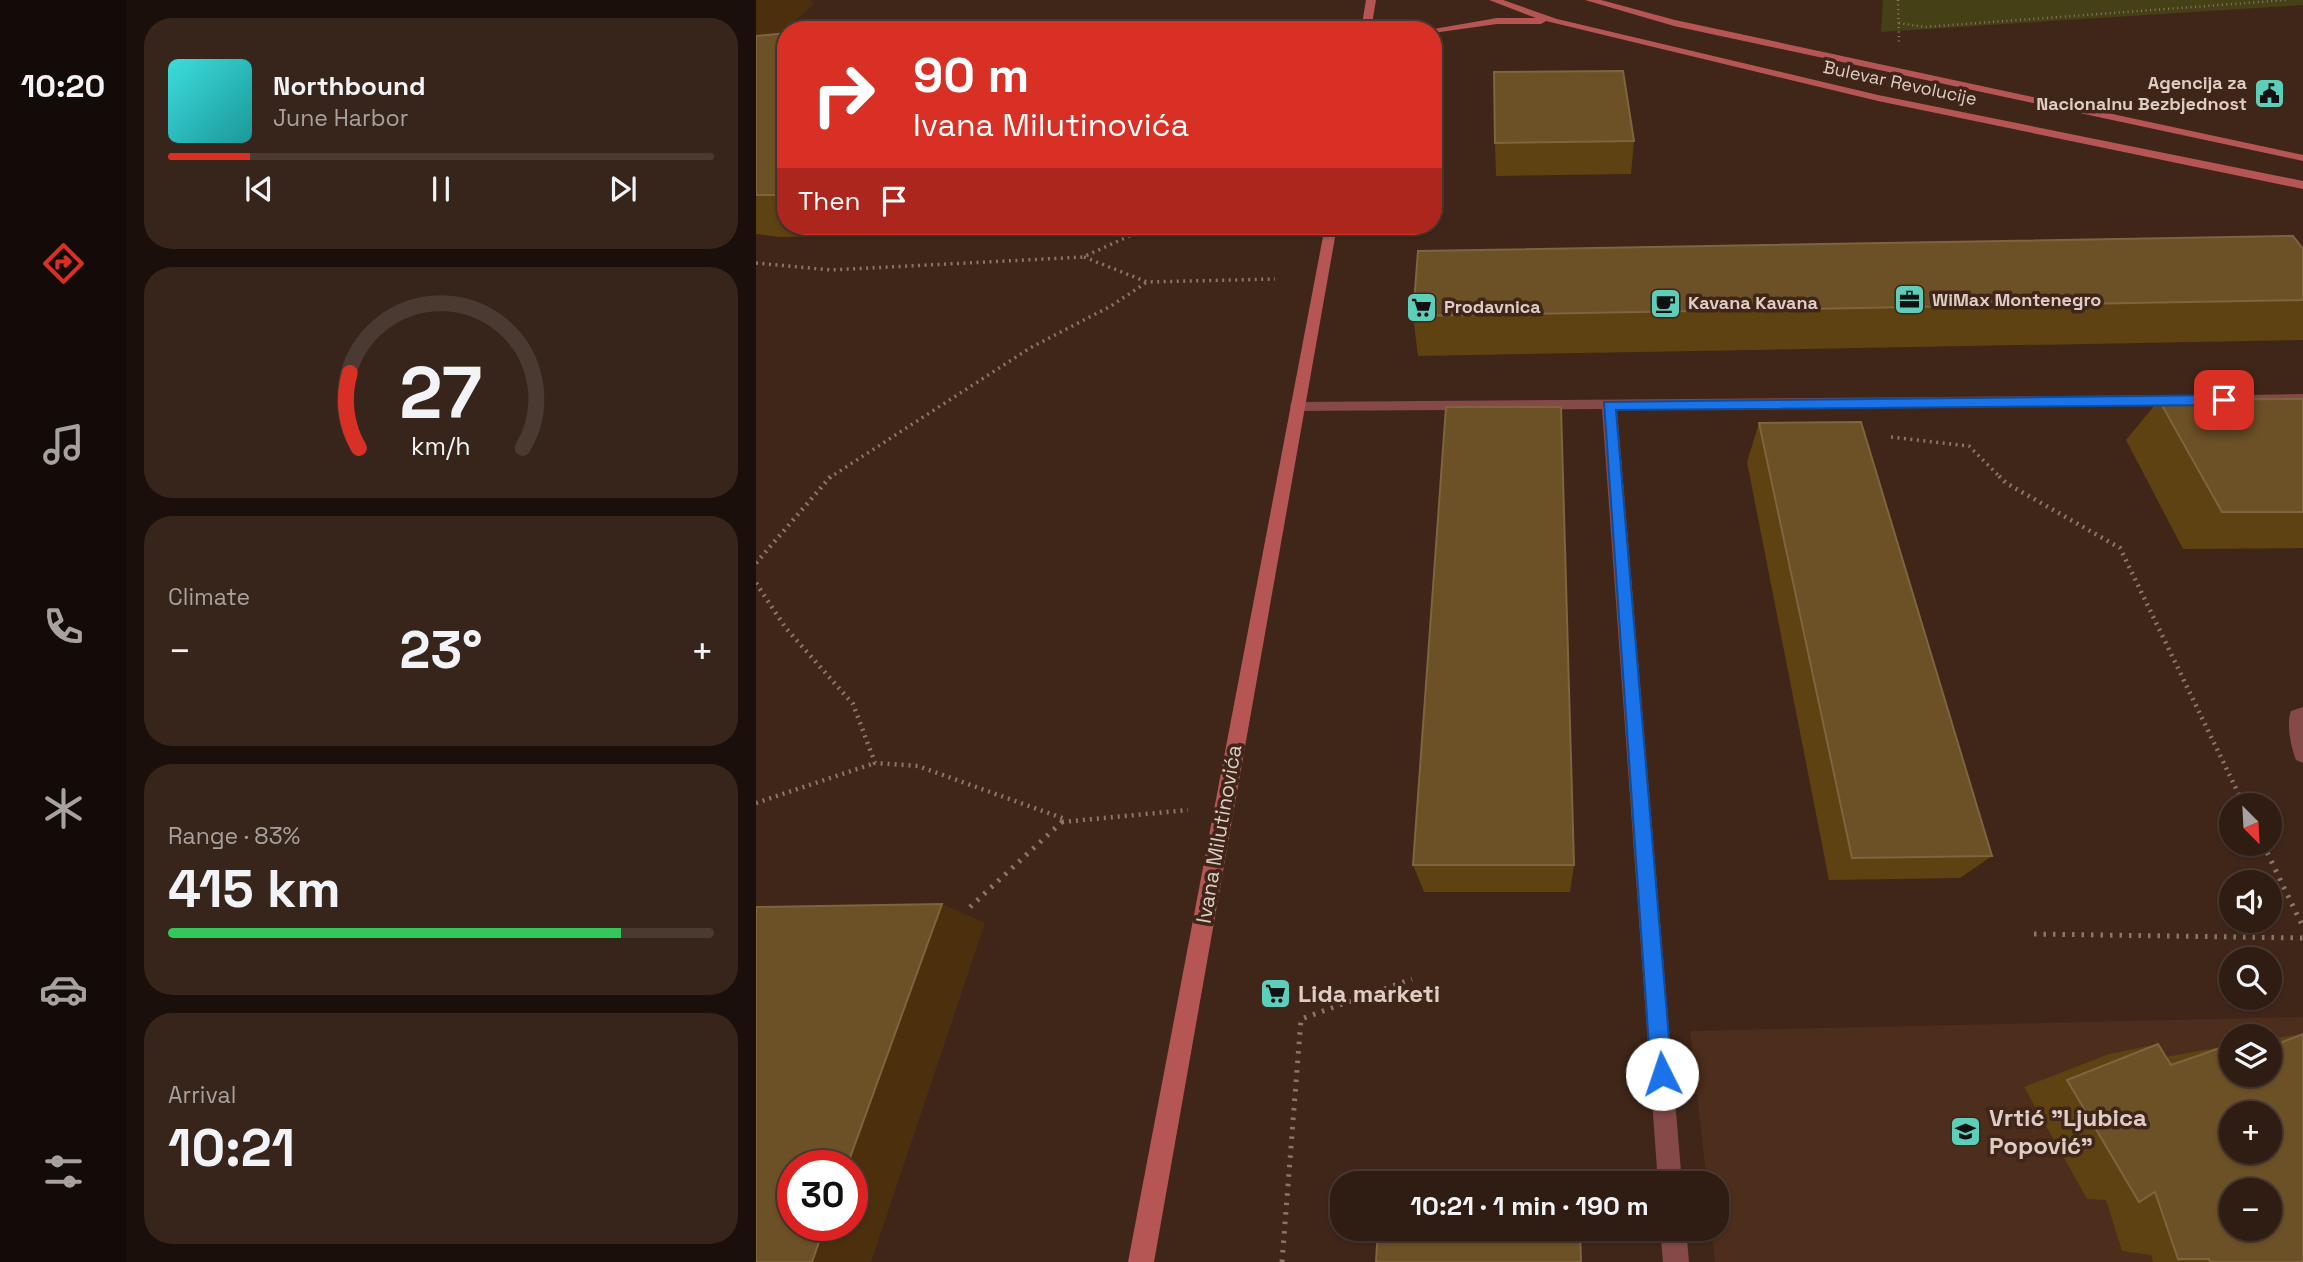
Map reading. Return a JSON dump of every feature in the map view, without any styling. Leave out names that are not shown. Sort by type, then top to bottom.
[{"type":"main road","points":[[1368,21],[1371,0]]},
{"type":"main road","name":"Bulevar Revolucije","points":[[1494,0],[1554,21],[1878,97],[2303,185]]},
{"type":"main road","name":"Bulevar Revolucije","points":[[1590,0],[1674,23],[2303,158]]},
{"type":"main road","points":[[1442,29],[1497,21],[1554,21]]},
{"type":"main road","name":"Ivana Milutinovića","points":[[1141,1262],[1329,235]]},
{"type":"street","points":[[2235,400],[2303,399]]},
{"type":"street","points":[[1297,406],[2194,400]]},
{"type":"street","points":[[1609,405],[1669,1171]]},
{"type":"street","points":[[2300,716],[2303,754]]},
{"type":"street","points":[[1674,1241],[1676,1262]]},
{"type":"path","points":[[1898,0],[1899,46]]},
{"type":"path","points":[[1899,23],[1925,27],[2286,0]]},
{"type":"path","points":[[756,263],[831,270],[1083,257],[1132,235]]},
{"type":"path","points":[[1083,257],[1147,282],[1275,279]]},
{"type":"path","points":[[756,563],[834,472],[1030,348],[1111,306],[1147,282]]},
{"type":"path","points":[[1890,437],[1969,446],[2006,483],[2120,548],[2238,793]]},
{"type":"path","points":[[756,583],[785,627],[853,704],[876,763]]},
{"type":"path","points":[[756,803],[876,763],[918,766],[1065,819],[1195,809],[1223,814]]},
{"type":"path","points":[[970,907],[1065,819]]},
{"type":"path","points":[[2269,856],[2303,926]]},
{"type":"path","points":[[2034,934],[2303,938]]},
{"type":"path","points":[[1282,1262],[1301,1018],[1412,979]]},
{"type":"shaded area","points":[[1883,0],[2303,0],[2303,5],[1881,32]]},
{"type":"shaded area","name":"Vrtić \"Ljubica Popović\"","points":[[2303,1017],[2303,1262],[1715,1262],[1713,1241],[1729,1241],[1729,1171],[1706,1171],[1690,1031]]},
{"type":"building","points":[[777,34],[777,195],[756,195],[756,36]]},
{"type":"building","points":[[1623,71],[1634,141],[1495,143],[1494,72]]},
{"type":"building","points":[[2293,236],[2303,249],[2303,300],[1413,316],[1418,251]]},
{"type":"building","points":[[2303,399],[2303,512],[2222,512],[2159,400]]},
{"type":"building","points":[[1446,407],[1561,407],[1574,865],[1413,865]]},
{"type":"building","points":[[1861,422],[1992,856],[1852,858],[1759,423]]},
{"type":"building","points":[[942,904],[853,1150],[777,1150],[777,1241],[819,1241],[812,1262],[756,1262],[756,907]]},
{"type":"building","points":[[2303,1034],[2303,1262],[2210,1262],[2209,1259],[2178,1259],[2155,1192],[2139,1202],[2067,1080],[2158,1044],[2171,1065],[2219,1048],[2219,1087],[2282,1087],[2282,1042]]},
{"type":"building","points":[[1377,1241],[1580,1241],[1581,1262],[1376,1262]]},
{"type":"place","name":"Agencija za Nacionalnu Bezbjednost","points":[[2270,93]]},
{"type":"place","name":"WiMax Montenegro","points":[[1909,300]]},
{"type":"place","name":"Kavana Kavana","points":[[1665,303]]},
{"type":"place","name":"Prodavnica","points":[[1421,307]]},
{"type":"place","name":"Lida marketi","points":[[1275,994]]},
{"type":"place","name":"Vrtić \"Ljubica Popović\"","points":[[1966,1132]]},
{"type":"route","points":[[1662,1074],[1609,405],[2224,400]]}]
